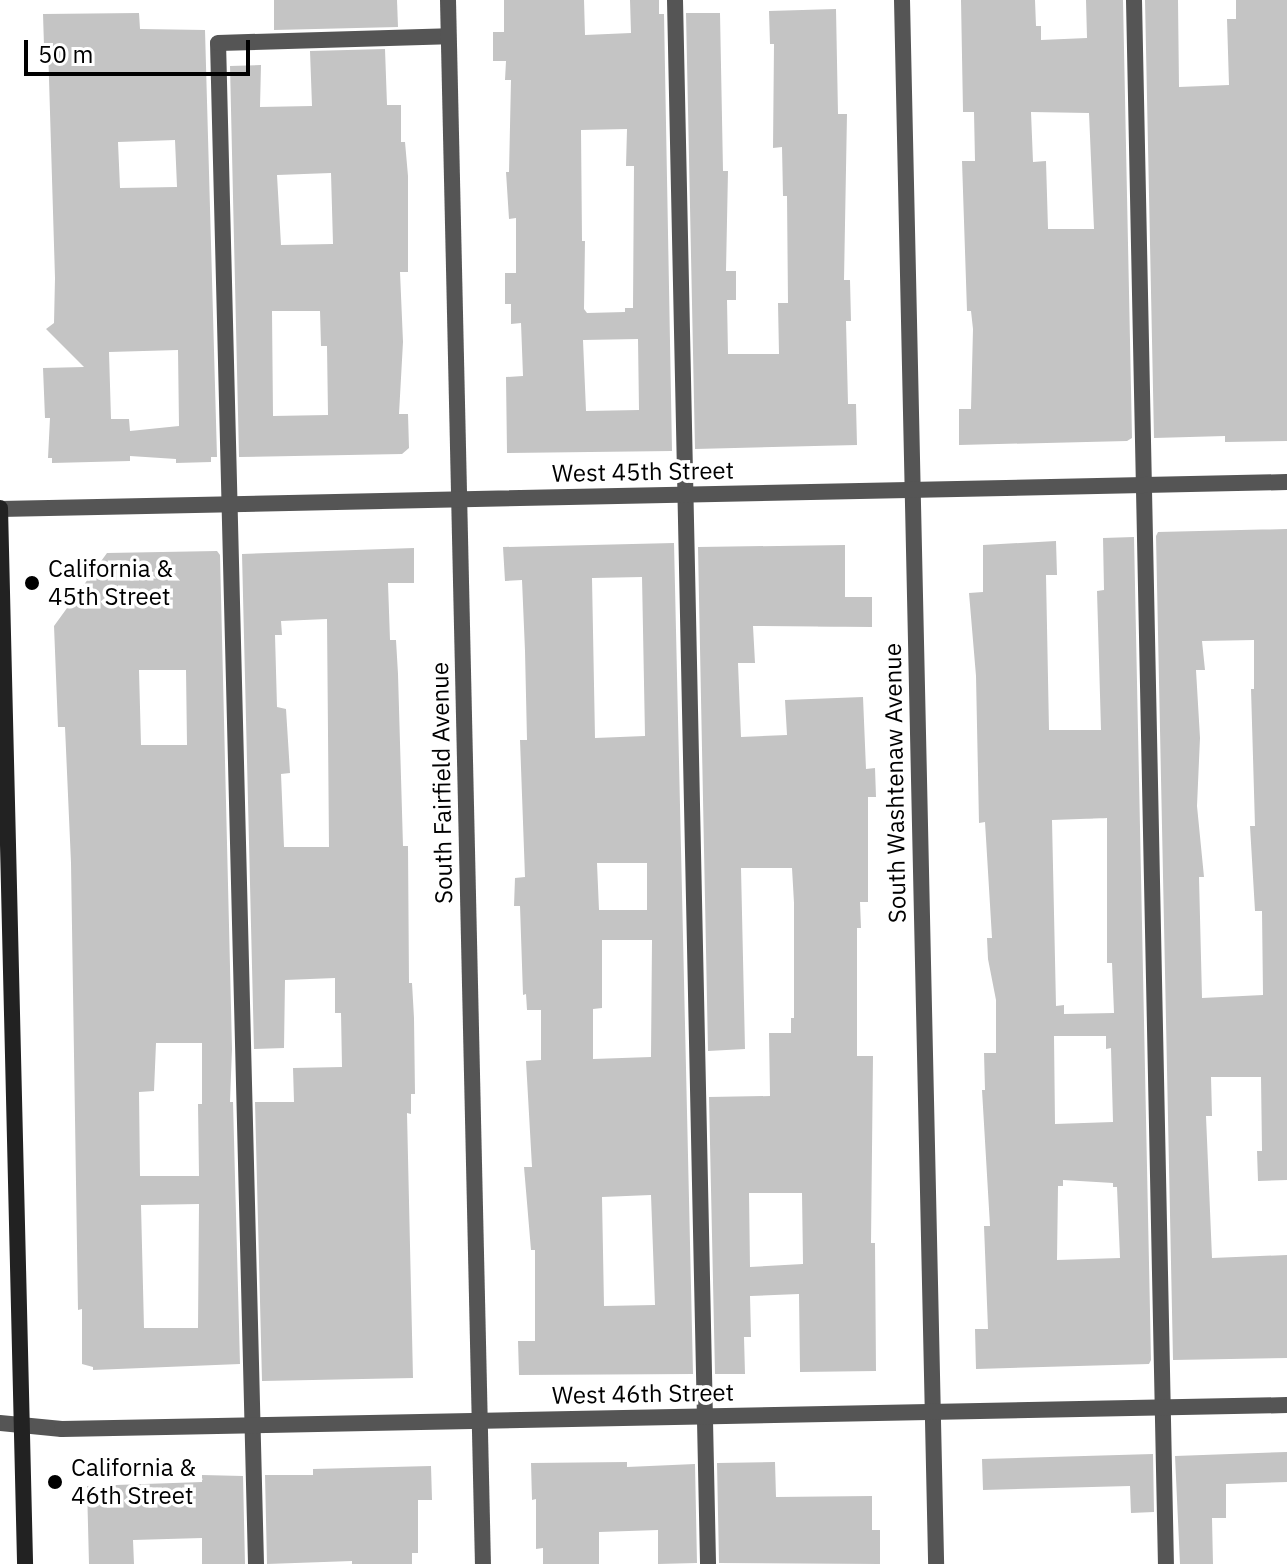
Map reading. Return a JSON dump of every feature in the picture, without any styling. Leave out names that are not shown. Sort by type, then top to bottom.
[{"type":"main road","points":[[0,509],[25,1564]]},
{"type":"street","name":"South Fairfield Avenue","points":[[448,0],[483,1564]]},
{"type":"street","points":[[675,0],[708,1564]]},
{"type":"street","name":"South Washtenaw Avenue","points":[[902,0],[936,1564]]},
{"type":"street","points":[[1134,0],[1166,1564]]},
{"type":"street","points":[[256,1564],[218,43],[448,36]]},
{"type":"street","name":"West 45th Street","points":[[0,509],[1287,482]]},
{"type":"street","name":"West 46th Street","points":[[0,1423],[62,1429],[1287,1405]]},
{"type":"building","points":[[274,0],[397,0],[398,27],[274,30]]},
{"type":"building","points":[[504,0],[584,0],[585,35],[631,33],[630,0],[659,0],[659,14],[664,14],[672,451],[507,453],[506,377],[523,376],[521,323],[511,324],[511,304],[505,304],[505,273],[516,273],[516,218],[509,219],[506,172],[509,172],[511,80],[505,80],[506,61],[493,61],[493,32],[504,32]],"holes":[[[627,129],[626,166],[634,166],[633,308],[625,308],[625,312],[587,313],[584,309],[581,130]],[[638,339],[639,410],[586,411],[583,340]]]},
{"type":"building","points":[[961,0],[1035,0],[1036,26],[1041,26],[1041,40],[1087,38],[1086,0],[1123,0],[1132,438],[1127,441],[959,445],[959,409],[971,409],[973,329],[971,311],[967,311],[962,161],[975,161],[974,112],[963,112]],"holes":[[[1031,112],[1089,113],[1094,229],[1048,229],[1046,161],[1033,162]]]},
{"type":"building","points":[[1145,0],[1178,0],[1179,87],[1229,85],[1227,19],[1236,19],[1236,0],[1287,0],[1287,441],[1225,442],[1225,436],[1154,438]]},
{"type":"building","points":[[836,9],[838,114],[847,114],[844,280],[850,280],[851,321],[846,321],[848,404],[856,404],[857,445],[695,449],[686,13],[720,13],[723,171],[728,171],[726,271],[736,271],[736,300],[727,300],[728,354],[779,354],[778,303],[788,303],[787,196],[783,196],[782,147],[773,148],[774,44],[770,44],[769,11]]},
{"type":"building","points":[[139,13],[140,29],[205,30],[217,457],[211,457],[211,462],[176,463],[176,459],[130,456],[130,461],[52,463],[52,458],[48,458],[50,418],[45,418],[43,368],[84,367],[46,329],[54,323],[55,278],[48,46],[44,46],[43,14]],"holes":[[[175,140],[177,187],[120,188],[118,142]],[[178,350],[179,426],[130,431],[129,419],[111,419],[109,352]]]},
{"type":"building","points":[[385,49],[387,105],[401,105],[401,142],[405,142],[408,176],[408,272],[400,272],[403,342],[399,414],[408,414],[409,448],[402,454],[239,457],[230,66],[261,65],[260,107],[312,106],[310,51]],"holes":[[[331,173],[333,244],[281,245],[277,175]],[[272,311],[320,311],[321,346],[327,346],[328,415],[273,416]]]},
{"type":"building","points":[[1287,529],[1287,1180],[1258,1181],[1257,1151],[1262,1151],[1261,1077],[1211,1077],[1212,1116],[1206,1116],[1212,1258],[1287,1255],[1287,1358],[1173,1360],[1158,532]],"holes":[[[1254,640],[1254,689],[1251,689],[1255,826],[1250,826],[1255,911],[1262,911],[1263,995],[1202,998],[1199,877],[1204,877],[1197,806],[1200,738],[1196,670],[1205,670],[1202,641]]]},
{"type":"building","points":[[1134,537],[1151,1360],[1149,1364],[976,1369],[975,1329],[988,1329],[984,1226],[990,1226],[982,1090],[985,1090],[984,1053],[996,1053],[996,1000],[988,959],[987,938],[992,938],[985,822],[979,823],[976,676],[969,593],[983,592],[983,545],[1056,541],[1057,575],[1046,575],[1049,730],[1101,730],[1097,591],[1104,590],[1103,538]],"holes":[[[1107,818],[1107,963],[1112,963],[1114,1013],[1064,1014],[1064,1005],[1056,1006],[1052,820]],[[1054,1036],[1106,1036],[1106,1049],[1111,1048],[1113,1122],[1055,1124]],[[1063,1180],[1113,1183],[1113,1187],[1117,1187],[1120,1258],[1057,1260],[1058,1186],[1063,1186]]]},
{"type":"building","points":[[674,543],[693,1374],[519,1375],[518,1341],[535,1341],[535,1250],[531,1250],[524,1167],[532,1167],[526,1061],[541,1060],[541,1010],[527,1010],[526,994],[523,995],[520,906],[514,906],[515,878],[525,877],[520,740],[527,740],[525,651],[522,580],[505,581],[503,547]],"holes":[[[642,577],[645,736],[595,738],[592,578]],[[597,863],[647,863],[647,910],[599,910]],[[602,940],[652,940],[651,1057],[593,1059],[593,1009],[602,1008]],[[651,1195],[655,1305],[604,1306],[602,1197]]]},
{"type":"building","points":[[845,545],[845,597],[872,597],[872,627],[753,626],[755,663],[738,663],[741,737],[787,735],[785,700],[863,697],[866,769],[875,768],[876,797],[868,797],[868,902],[860,902],[861,928],[857,928],[857,1056],[873,1056],[871,1243],[875,1243],[876,1371],[800,1372],[799,1294],[750,1296],[751,1337],[744,1337],[745,1374],[715,1374],[709,1097],[770,1096],[769,1033],[791,1033],[791,1018],[794,1018],[794,903],[792,868],[741,868],[745,1049],[708,1051],[698,547]],"holes":[[[749,1193],[802,1193],[803,1264],[750,1267]]]},
{"type":"building","points":[[414,548],[414,583],[388,583],[390,640],[396,640],[403,846],[408,846],[409,983],[412,983],[414,1018],[415,1094],[411,1094],[411,1114],[407,1113],[413,1378],[262,1381],[255,1102],[294,1102],[293,1068],[342,1067],[341,1013],[335,1013],[335,978],[285,980],[284,1048],[254,1049],[242,554]],"holes":[[[327,619],[329,847],[284,847],[281,774],[290,773],[286,709],[277,707],[275,635],[282,635],[281,621]]]},
{"type":"building","points":[[217,551],[220,555],[232,1049],[230,1102],[233,1102],[240,1364],[93,1370],[93,1367],[82,1364],[82,1309],[78,1310],[71,863],[65,727],[58,727],[54,626],[107,553]],"holes":[[[139,670],[186,670],[187,745],[141,745]],[[156,1043],[202,1043],[202,1104],[198,1104],[199,1176],[140,1176],[139,1092],[154,1091]],[[199,1204],[198,1328],[144,1328],[141,1205]]]},
{"type":"building","points":[[1287,1452],[1287,1482],[1226,1484],[1226,1518],[1212,1518],[1213,1564],[1180,1564],[1175,1456]]},
{"type":"building","points":[[1153,1454],[1154,1512],[1131,1513],[1130,1486],[983,1490],[982,1459]]},
{"type":"building","points":[[627,1462],[627,1467],[695,1464],[697,1563],[658,1564],[658,1530],[599,1532],[599,1564],[543,1564],[543,1548],[536,1549],[536,1499],[532,1500],[531,1463]]},
{"type":"building","points":[[775,1462],[776,1497],[872,1496],[872,1530],[880,1530],[880,1564],[719,1563],[717,1463]]},
{"type":"building","points":[[431,1466],[432,1500],[418,1500],[418,1553],[412,1553],[412,1564],[352,1564],[352,1561],[267,1564],[265,1475],[313,1475],[313,1469]]},
{"type":"building","points":[[202,1475],[243,1476],[245,1564],[202,1564],[202,1538],[133,1540],[134,1564],[89,1564],[87,1486],[202,1482]]},
{"type":"place","name":"California & 45th Street","points":[[32,583]]},
{"type":"place","name":"California & 46th Street","points":[[55,1482]]}]
